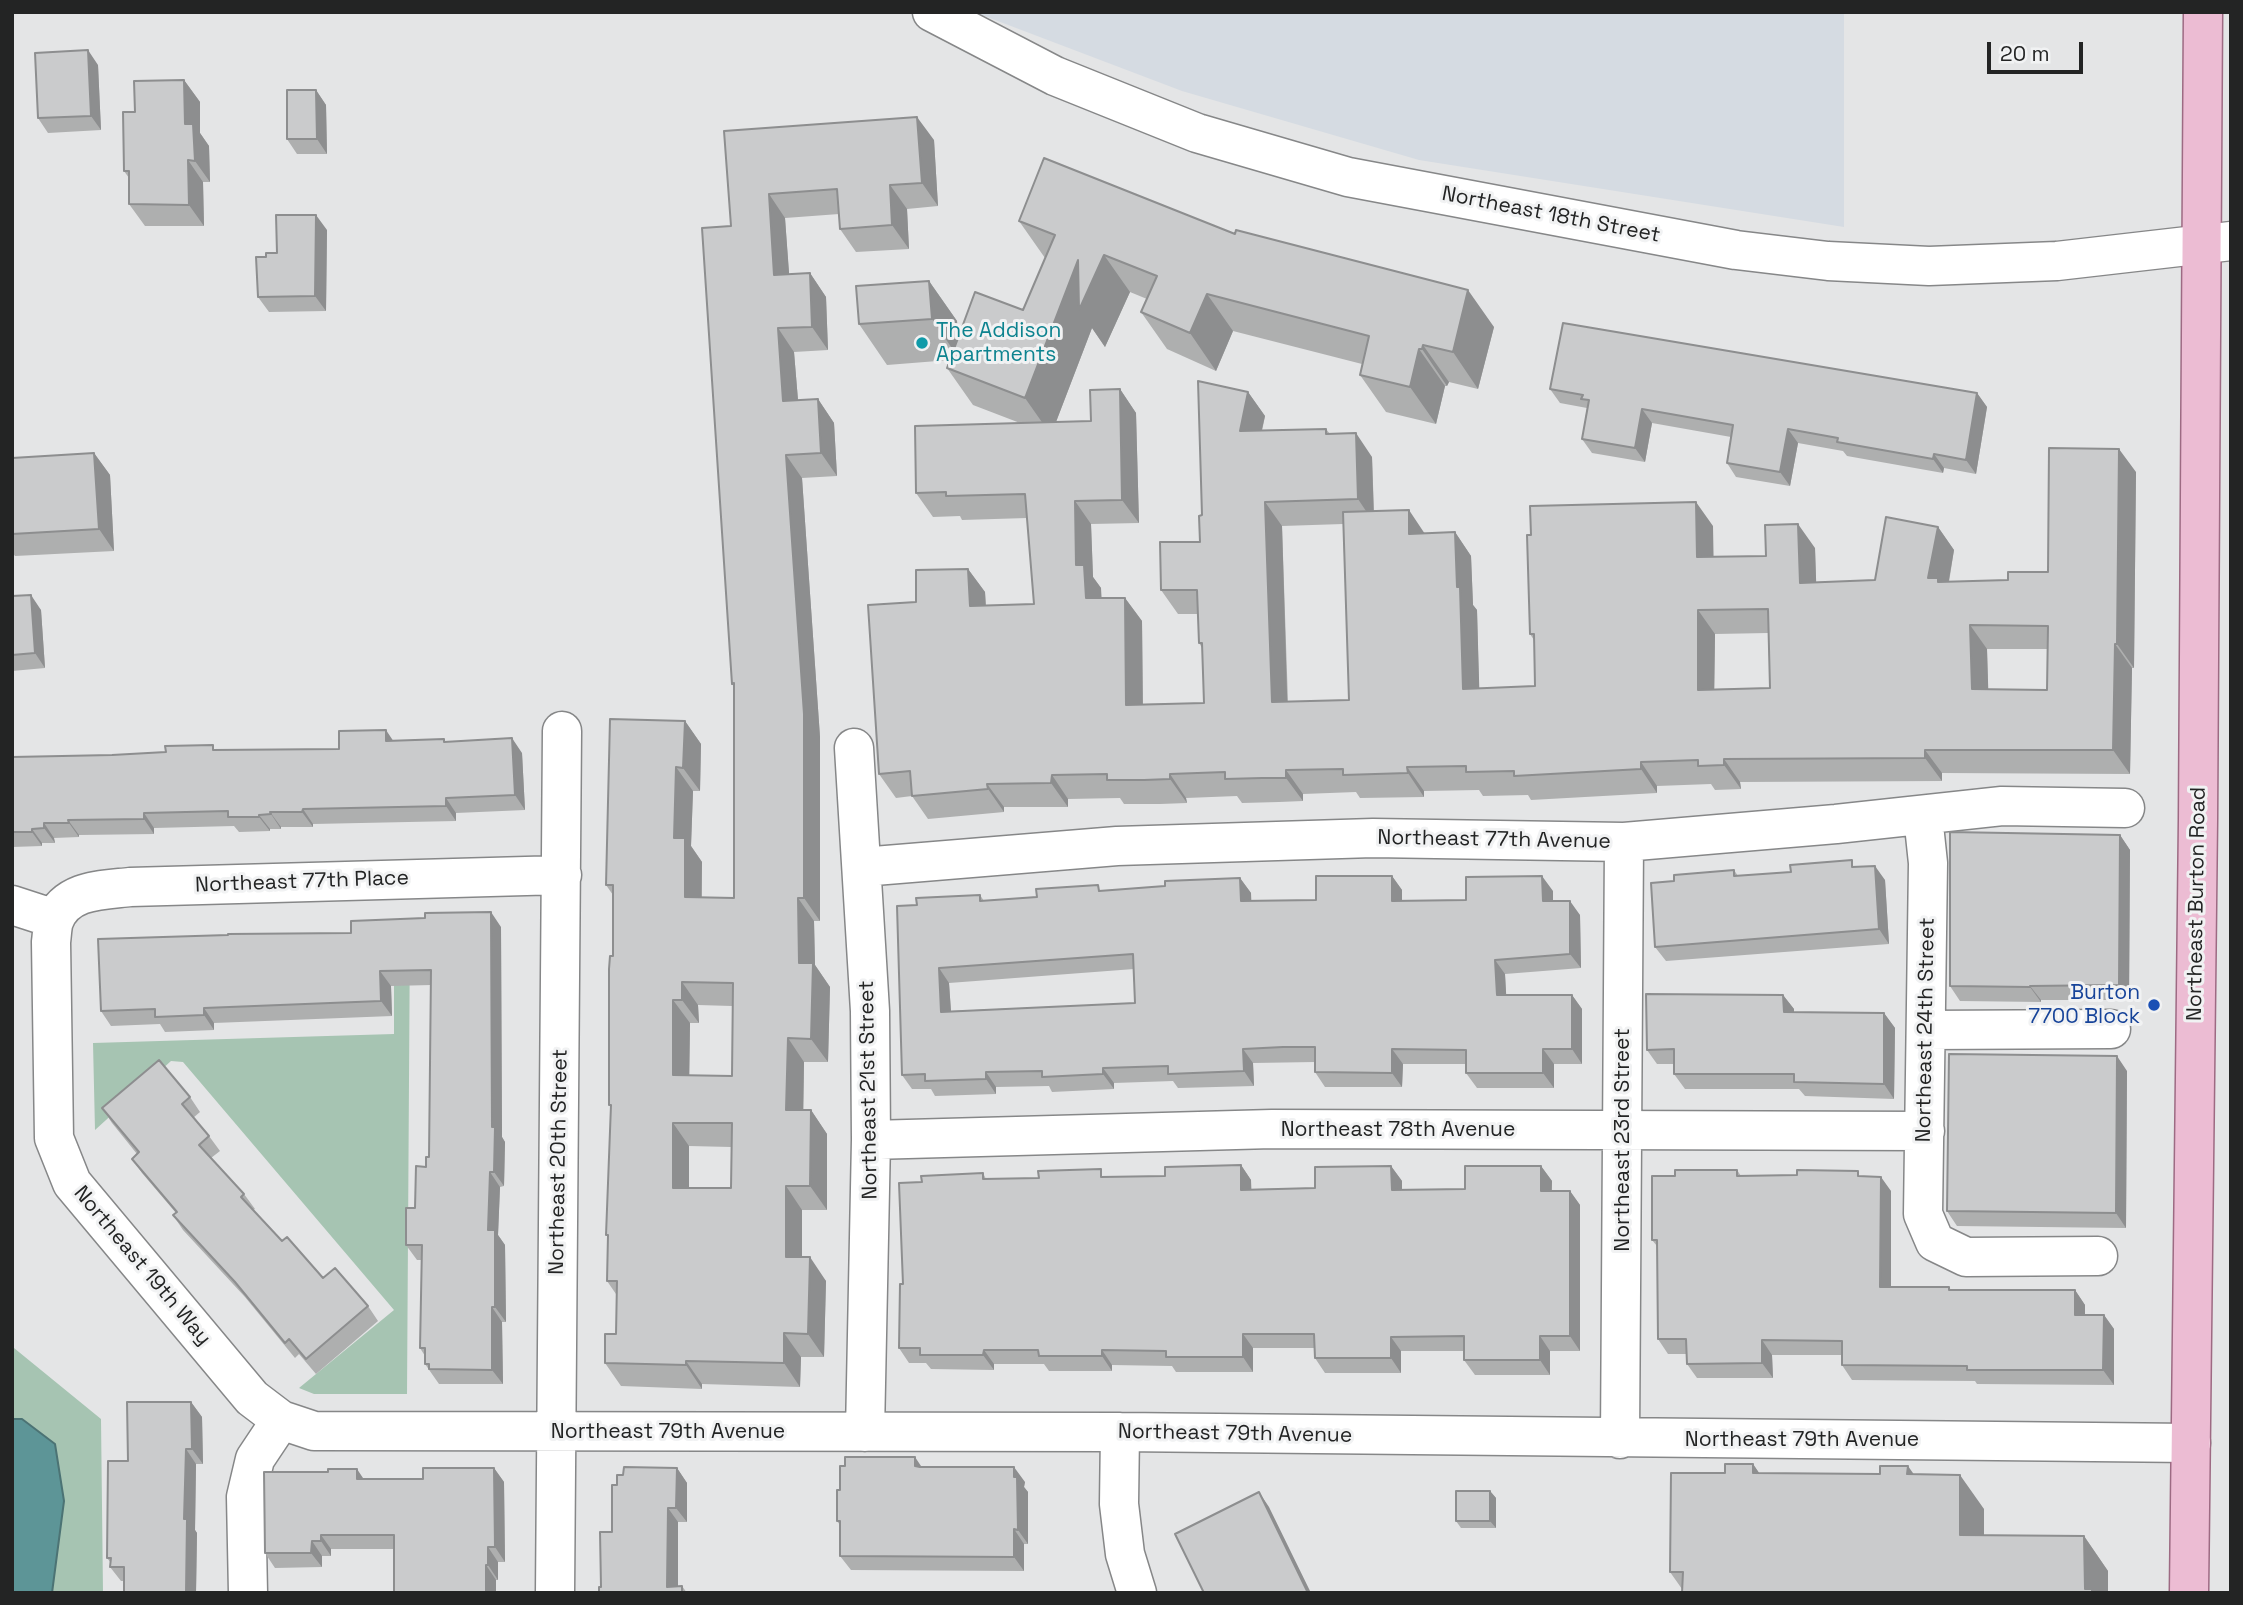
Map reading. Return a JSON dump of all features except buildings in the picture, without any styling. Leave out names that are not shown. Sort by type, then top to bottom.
[{"type":"main road","name":"Northeast Burton Road","points":[[2189,1593],[2199,807],[2216,243],[2203,12]]},
{"type":"street","name":"Northeast 18th Street","points":[[932,12],[1055,76],[1197,134],[1348,177],[1736,250],[1828,261],[1929,266],[2057,261],[2216,243]]},
{"type":"street","name":"Northeast 20th Street","points":[[555,1593],[562,731]]},
{"type":"street","name":"Northeast 21st Street","points":[[854,748],[870,1012],[871,1140],[865,1432]]},
{"type":"street","name":"Northeast 77th Avenue","points":[[862,867],[1117,846],[1373,838],[1624,842],[1923,816],[2002,806],[2125,808]]},
{"type":"street","name":"Northeast 24th Street","points":[[1923,816],[1928,863],[1923,1214],[1935,1242],[1966,1258],[2098,1256]]},
{"type":"street","name":"Northeast 23rd Street","points":[[1620,1439],[1624,842]]},
{"type":"street","name":"Northeast 77th Place","points":[[55,919],[70,900],[89,891],[562,875]]},
{"type":"street","points":[[12,905],[55,919]]},
{"type":"street","name":"Northeast 19th Way","points":[[55,919],[51,942],[54,1138],[72,1183],[253,1398],[281,1420]]},
{"type":"street","points":[[1927,1030],[2111,1029]]},
{"type":"street","name":"Northeast 78th Avenue","points":[[871,1140],[1272,1129],[1925,1131]]},
{"type":"street","name":"Northeast 79th Avenue","points":[[281,1420],[314,1431],[1121,1432],[2191,1443]]},
{"type":"street","points":[[248,1593],[246,1497],[255,1460],[281,1420]]},
{"type":"street","points":[[1121,1432],[1119,1504],[1125,1554],[1137,1593]]},
{"type":"shaded area","points":[[974,12],[1844,12],[1844,227],[1419,160],[1182,91]]},
{"type":"green space","points":[[410,922],[407,1394],[314,1394],[299,1388],[394,1310],[183,1062],[171,1061],[95,1130],[93,1043],[394,1034],[394,923]]},
{"type":"green space","points":[[12,1327],[14,1348],[101,1419],[103,1593],[12,1593]]},
{"type":"water","points":[[12,1419],[22,1419],[55,1444],[64,1501],[52,1593],[12,1593]]},
{"type":"place","name":"The Addison Apartments","points":[[922,343]]},
{"type":"place","name":"Burton 7700 Block","points":[[2154,1005]]}]
